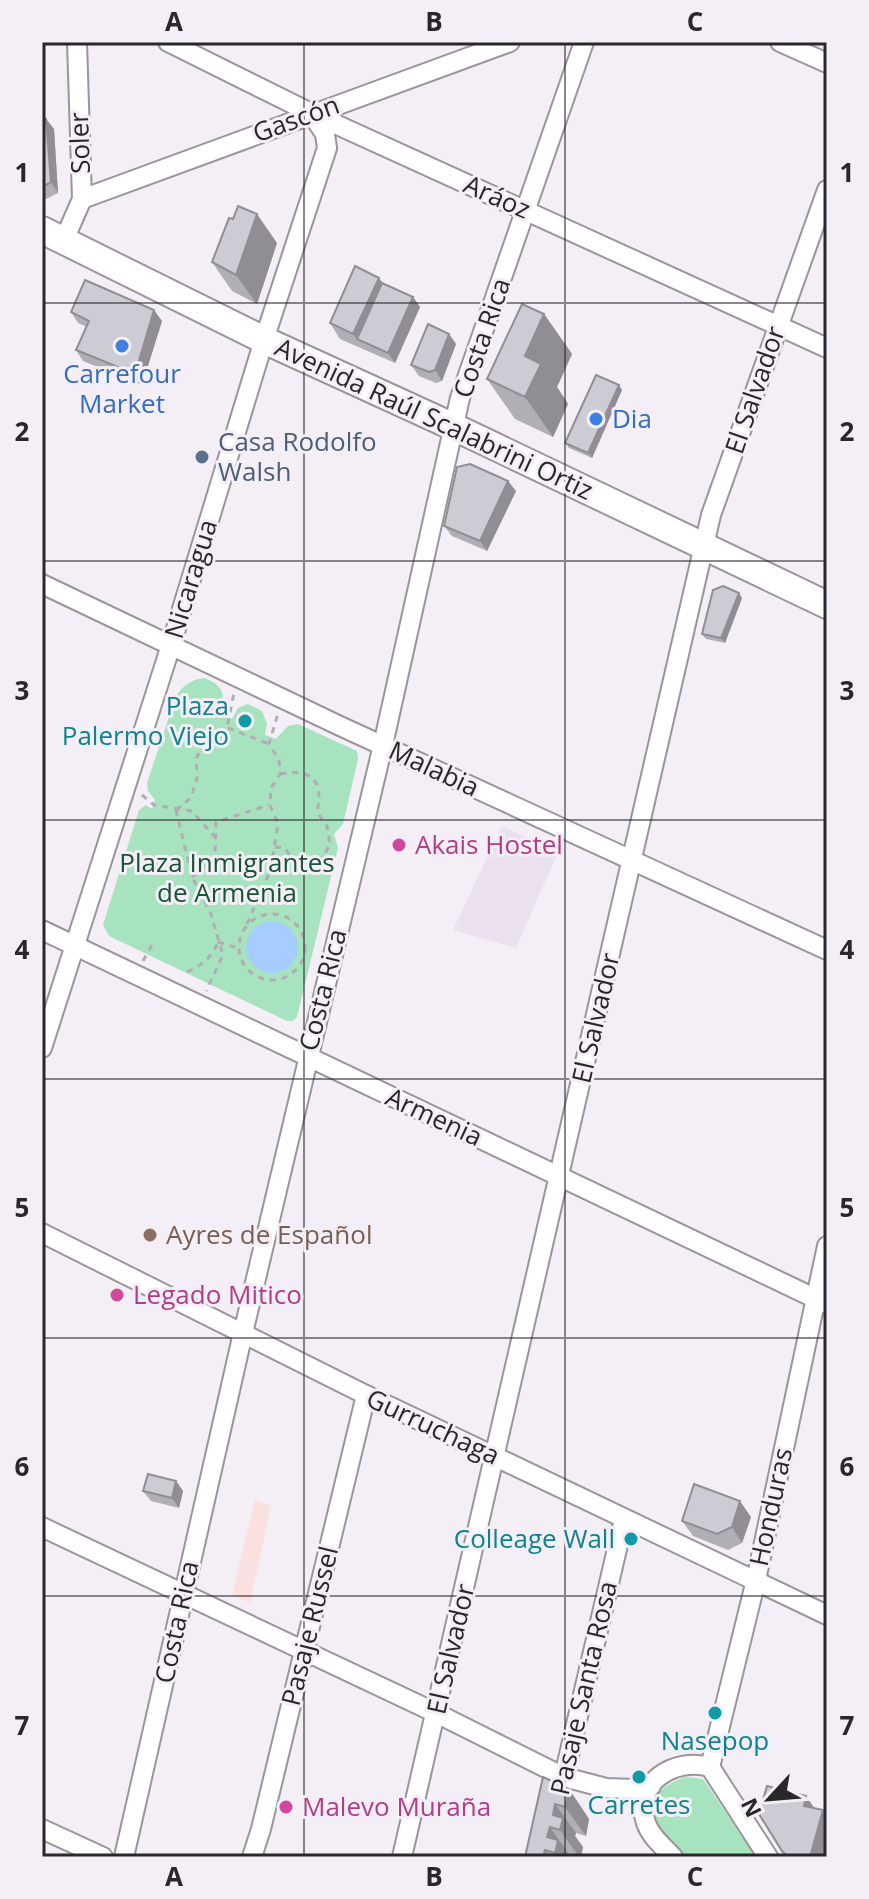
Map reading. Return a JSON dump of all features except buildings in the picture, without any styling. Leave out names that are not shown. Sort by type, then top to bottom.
[{"type":"main road","name":"Avenida Raúl Scalabrini Ortiz","points":[[53,235],[264,340],[827,605]]},
{"type":"street","name":"Soler","points":[[53,235],[82,199],[77,42]]},
{"type":"street","name":"Aráoz","points":[[168,42],[311,113],[827,348]]},
{"type":"street","name":"Gascón","points":[[82,199],[510,42]]},
{"type":"street","name":"Costa Rica","points":[[124,1857],[307,1055],[383,745],[460,398],[584,42]]},
{"type":"street","points":[[780,42],[827,63]]},
{"type":"street","name":"Nicaragua","points":[[42,1048],[327,148],[325,134],[311,113]]},
{"type":"street","name":"El Salvador","points":[[402,1857],[711,515],[827,190]]},
{"type":"street","name":"Malabia","points":[[42,584],[827,950]]},
{"type":"street","name":"Armenia","points":[[42,930],[821,1301]]},
{"type":"street","name":"Gurruchaga","points":[[42,1233],[366,1395],[827,1615]]},
{"type":"street","name":"Honduras","points":[[710,1767],[821,1301],[827,1246]]},
{"type":"street","name":"Pasaje Russel","points":[[252,1857],[366,1395]]},
{"type":"street","name":"Pasaje Santa Rosa","points":[[558,1804],[624,1519]]},
{"type":"street","points":[[42,1527],[436,1713],[564,1777],[606,1788],[651,1786]]},
{"type":"street","points":[[673,1857],[651,1834],[643,1810],[651,1786],[661,1774],[684,1763],[696,1763],[710,1767],[768,1857]]},
{"type":"street","points":[[42,1829],[103,1857]]},
{"type":"path","points":[[176,810],[191,798],[197,778],[196,759],[202,747],[217,739],[227,727],[239,677]]},
{"type":"path","points":[[269,744],[282,698]]},
{"type":"path","points":[[227,727],[269,744],[279,760],[280,774],[271,788],[270,805],[278,824],[271,869],[240,935],[238,948],[241,961],[249,972],[260,979],[273,981],[286,978],[296,971],[306,946],[303,934],[295,923],[284,916],[271,914],[258,916],[247,924]]},
{"type":"path","points":[[274,847],[285,848],[298,861],[316,861],[328,851],[332,835],[317,812],[320,792],[316,783],[309,775],[300,772],[280,774]]},
{"type":"path","points":[[154,805],[192,811],[216,837]]},
{"type":"path","points":[[192,877],[215,857],[216,822],[270,805]]},
{"type":"path","points":[[176,810],[192,877],[210,911],[223,955],[211,984],[197,1003]]},
{"type":"path","points":[[218,942],[238,948]]},
{"type":"path","points":[[187,972],[202,966],[212,956],[218,942]]},
{"type":"path","points":[[303,959],[310,961]]},
{"type":"shaded area","points":[[502,826],[558,852],[516,948],[453,930]]},
{"type":"shaded area","points":[[255,1500],[271,1506],[250,1603],[232,1595]]},
{"type":"green space","name":"Plaza Inmigrantes de Armenia","points":[[204,678],[216,684],[222,692],[222,714],[232,719],[238,708],[248,704],[262,711],[267,724],[265,735],[276,739],[288,726],[298,724],[357,751],[358,759],[343,824],[334,834],[338,848],[297,1017],[293,1021],[287,1021],[109,936],[103,925],[139,810],[146,805],[152,809],[155,800],[148,791],[147,783],[176,696],[188,684]]},
{"type":"green space","points":[[686,1777],[703,1779],[756,1857],[685,1857],[661,1832],[652,1814],[654,1799],[671,1783]]},
{"type":"water","points":[[272,921],[290,929],[298,947],[290,965],[272,973],[254,965],[246,947],[254,929]]},
{"type":"place","name":"Carrefour Market","points":[[122,346]]},
{"type":"place","name":"Dia","points":[[596,419]]},
{"type":"place","name":"Casa Rodolfo Walsh","points":[[202,457]]},
{"type":"place","name":"Plaza Palermo Viejo","points":[[245,721]]},
{"type":"place","name":"Akais Hostel","points":[[399,845]]},
{"type":"place","name":"Ayres de Español","points":[[150,1235]]},
{"type":"place","name":"Legado Mitico","points":[[117,1295]]},
{"type":"place","name":"Colleage Wall","points":[[631,1539]]},
{"type":"place","name":"Nasepop","points":[[715,1713]]},
{"type":"place","name":"Carretes","points":[[639,1777]]},
{"type":"place","name":"Malevo Muraña","points":[[286,1807]]}]
